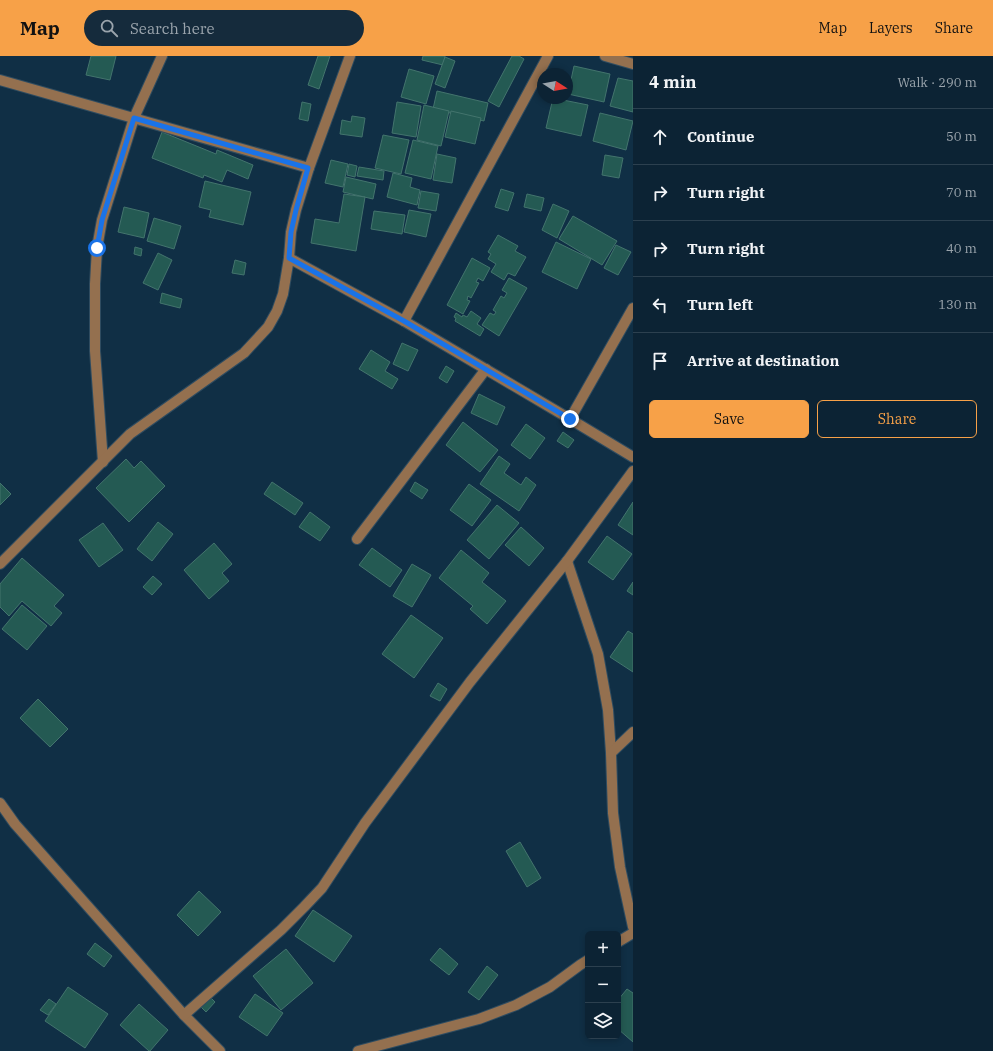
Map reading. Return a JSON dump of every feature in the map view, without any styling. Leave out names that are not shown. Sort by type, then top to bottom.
[{"type":"street","points":[[103,462],[95,351],[95,284],[97,248],[102,220],[134,118],[162,56]]},
{"type":"street","points":[[0,564],[130,434],[244,353],[268,327],[277,311],[283,294],[289,258],[291,232],[308,168],[350,56]]},
{"type":"street","points":[[404,321],[548,56]]},
{"type":"street","points":[[605,56],[633,64]]},
{"type":"street","points":[[0,80],[308,168]]},
{"type":"street","points":[[289,258],[404,321],[633,458]]},
{"type":"street","points":[[570,419],[633,308]]},
{"type":"street","points":[[357,539],[486,369]]},
{"type":"street","points":[[184,1015],[281,930],[322,888],[365,823],[470,682],[567,561],[633,471]]},
{"type":"street","points":[[567,561],[598,654],[608,710],[613,812],[620,867],[633,927]]},
{"type":"street","points":[[611,753],[633,732]]},
{"type":"street","points":[[0,803],[15,824],[184,1015],[220,1051]]},
{"type":"street","points":[[621,940],[633,933]]},
{"type":"street","points":[[358,1051],[479,1019],[516,1006],[550,987],[585,962]]},
{"type":"building","points":[[91,56],[116,56],[110,80],[86,75]]},
{"type":"building","points":[[318,56],[330,56],[319,89],[308,85]]},
{"type":"building","points":[[423,56],[445,56],[443,65],[422,60]]},
{"type":"building","points":[[512,56],[519,56],[524,59],[499,107],[488,101]]},
{"type":"building","points":[[445,57],[455,61],[445,88],[435,84]]},
{"type":"building","points":[[574,66],[610,74],[604,102],[573,95]]},
{"type":"building","points":[[409,69],[434,76],[426,104],[401,97]]},
{"type":"building","points":[[618,78],[633,81],[633,112],[610,106]]},
{"type":"building","points":[[437,91],[488,103],[484,121],[433,109]]},
{"type":"building","points":[[302,102],[311,104],[308,121],[299,119]]},
{"type":"building","points":[[397,102],[421,106],[416,137],[392,133]]},
{"type":"building","points":[[573,102],[588,105],[581,136],[546,128],[552,104],[573,104]]},
{"type":"building","points":[[424,105],[449,111],[441,146],[417,140]]},
{"type":"building","points":[[451,111],[481,118],[475,144],[445,137]]},
{"type":"building","points":[[600,113],[633,121],[626,150],[593,141]]},
{"type":"building","points":[[352,116],[365,118],[362,137],[340,134],[342,120],[351,122]]},
{"type":"building","points":[[162,132],[216,154],[217,150],[253,165],[248,179],[227,170],[222,182],[204,175],[203,178],[152,158]]},
{"type":"building","points":[[383,135],[409,140],[401,174],[375,168]]},
{"type":"building","points":[[413,140],[438,146],[431,179],[405,173]]},
{"type":"building","points":[[437,154],[456,158],[452,183],[433,180]]},
{"type":"building","points":[[605,155],[623,158],[619,178],[602,175]]},
{"type":"building","points":[[331,160],[348,164],[343,187],[325,183]]},
{"type":"building","points":[[349,164],[357,166],[355,177],[347,175]]},
{"type":"building","points":[[359,167],[384,171],[383,180],[357,176]]},
{"type":"building","points":[[393,173],[412,178],[410,187],[420,190],[417,205],[387,197]]},
{"type":"building","points":[[346,177],[376,184],[373,199],[343,192]]},
{"type":"building","points":[[205,181],[251,192],[243,225],[209,217],[211,210],[199,207]]},
{"type":"building","points":[[501,189],[514,193],[508,211],[495,207]]},
{"type":"building","points":[[421,191],[439,194],[436,211],[418,208]]},
{"type":"building","points":[[344,194],[365,197],[356,251],[311,243],[315,219],[339,223]]},
{"type":"building","points":[[527,194],[544,198],[541,211],[524,207]]},
{"type":"building","points":[[553,204],[569,211],[557,238],[542,230]]},
{"type":"building","points":[[124,207],[149,213],[144,238],[118,232]]},
{"type":"building","points":[[409,210],[431,214],[426,237],[404,232]]},
{"type":"building","points":[[374,211],[405,215],[402,234],[371,229]]},
{"type":"building","points":[[573,216],[617,241],[602,265],[559,239]]},
{"type":"building","points":[[154,218],[181,226],[174,249],[147,241]]},
{"type":"building","points":[[498,235],[518,246],[515,251],[526,257],[515,276],[508,273],[504,280],[491,272],[496,264],[488,259],[491,254],[488,252]]},
{"type":"building","points":[[556,242],[591,259],[577,289],[542,272]]},
{"type":"building","points":[[616,245],[631,252],[618,275],[604,268]]},
{"type":"building","points":[[135,247],[142,249],[141,256],[134,254]]},
{"type":"building","points":[[158,253],[172,260],[158,290],[143,283]]},
{"type":"building","points":[[472,258],[490,268],[483,281],[478,278],[476,282],[479,283],[471,298],[468,296],[467,300],[470,301],[463,314],[447,305]]},
{"type":"building","points":[[235,260],[246,263],[244,275],[232,273]]},
{"type":"building","points":[[509,278],[527,288],[499,336],[482,325],[490,313],[494,315],[496,312],[493,310],[501,296],[504,298],[507,293],[502,290]]},
{"type":"building","points":[[162,293],[182,299],[180,308],[160,303]]},
{"type":"building","points":[[471,311],[481,318],[477,324],[484,329],[480,336],[455,321],[456,318],[454,317],[456,313],[462,317],[463,315],[467,317]]},
{"type":"building","points":[[402,343],[418,350],[408,371],[393,364]]},
{"type":"building","points":[[371,350],[390,362],[385,371],[398,379],[392,389],[359,369]]},
{"type":"building","points":[[446,366],[454,371],[447,383],[439,378]]},
{"type":"building","points":[[479,394],[505,407],[497,425],[471,413]]},
{"type":"building","points":[[463,422],[498,450],[480,472],[446,445]]},
{"type":"building","points":[[526,424],[545,438],[530,459],[511,445]]},
{"type":"building","points":[[563,432],[574,440],[568,448],[557,441]]},
{"type":"building","points":[[499,456],[510,464],[504,473],[521,485],[526,477],[536,485],[519,511],[480,484]]},
{"type":"building","points":[[126,459],[134,468],[141,461],[165,486],[129,522],[96,488]]},
{"type":"building","points":[[272,482],[303,503],[295,515],[264,494]]},
{"type":"building","points":[[415,482],[428,490],[422,499],[410,491]]},
{"type":"building","points":[[0,483],[11,494],[0,505]]},
{"type":"building","points":[[469,484],[491,500],[472,526],[450,510]]},
{"type":"building","points":[[633,502],[633,535],[618,525]]},
{"type":"building","points":[[497,505],[519,523],[489,559],[467,540]]},
{"type":"building","points":[[310,512],[330,527],[320,541],[299,527]]},
{"type":"building","points":[[158,522],[173,534],[152,561],[137,549]]},
{"type":"building","points":[[103,523],[123,550],[99,567],[79,540]]},
{"type":"building","points":[[521,527],[544,548],[529,566],[505,545]]},
{"type":"building","points":[[607,536],[632,554],[613,580],[588,562]]},
{"type":"building","points":[[214,543],[232,564],[222,573],[229,581],[209,599],[184,570]]},
{"type":"building","points":[[372,548],[402,570],[390,587],[359,565]]},
{"type":"building","points":[[461,550],[489,573],[482,582],[506,601],[487,624],[470,609],[473,606],[439,578]]},
{"type":"building","points":[[22,558],[64,595],[54,606],[62,613],[51,626],[22,601],[9,616],[0,607],[0,584]]},
{"type":"building","points":[[412,564],[431,575],[412,607],[393,596]]},
{"type":"building","points":[[153,576],[162,584],[152,595],[143,587]]},
{"type":"building","points":[[633,582],[633,595],[627,591]]},
{"type":"building","points":[[22,605],[47,626],[27,650],[2,629]]},
{"type":"building","points":[[411,615],[443,638],[414,678],[382,654]]},
{"type":"building","points":[[628,631],[633,634],[633,672],[610,657]]},
{"type":"building","points":[[438,683],[447,689],[440,701],[430,696]]},
{"type":"building","points":[[38,699],[68,729],[50,747],[20,718]]},
{"type":"building","points":[[520,842],[541,878],[527,887],[506,851]]},
{"type":"building","points":[[199,891],[221,912],[198,936],[177,915]]},
{"type":"building","points":[[313,910],[352,936],[334,962],[295,936]]},
{"type":"building","points":[[95,943],[112,956],[104,967],[87,954]]},
{"type":"building","points":[[440,948],[458,964],[449,975],[430,960]]},
{"type":"building","points":[[286,949],[313,983],[281,1010],[253,976]]},
{"type":"building","points":[[487,966],[498,975],[479,1000],[468,992]]},
{"type":"building","points":[[68,987],[108,1014],[85,1048],[45,1021]]},
{"type":"building","points":[[627,989],[633,993],[633,1042],[621,1032],[621,996]]},
{"type":"building","points":[[206,993],[215,1002],[206,1012],[197,1003]]},
{"type":"building","points":[[255,994],[283,1013],[267,1036],[239,1017]]},
{"type":"building","points":[[49,999],[56,1004],[48,1015],[40,1010]]},
{"type":"building","points":[[139,1004],[168,1030],[150,1051],[120,1025]]},
{"type":"route","points":[[97,248],[102,220],[134,118],[308,168],[291,232],[289,258],[404,321],[570,419]]}]
